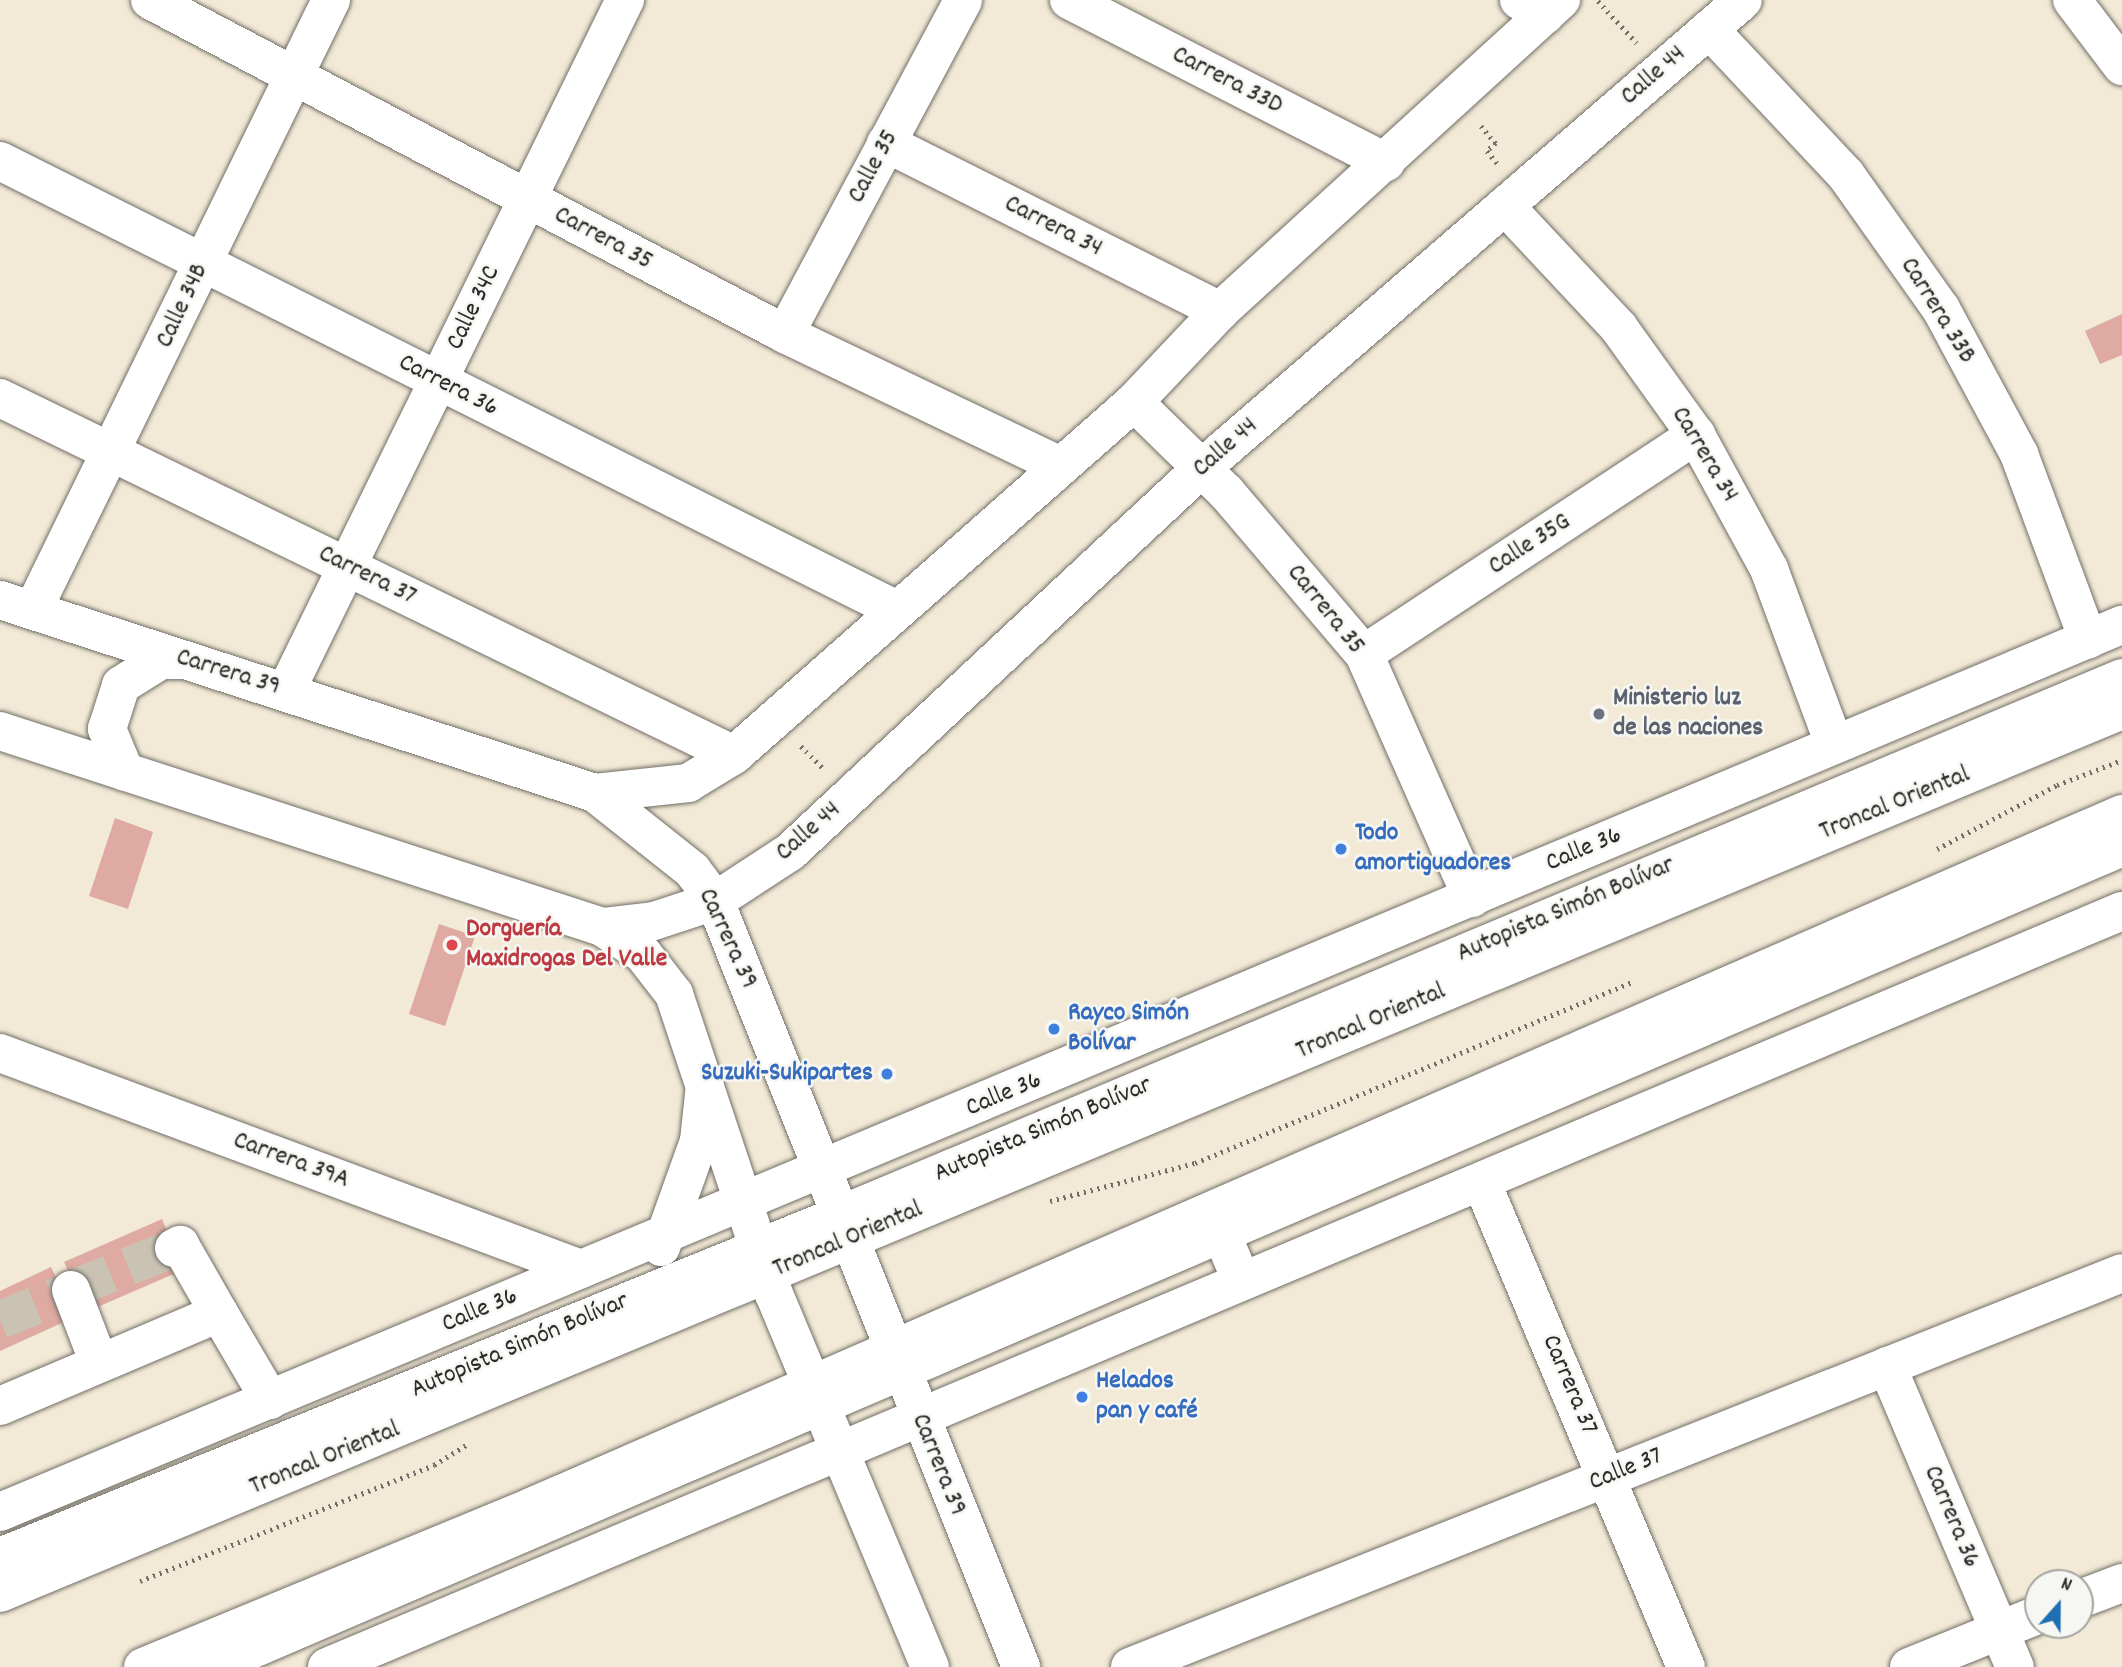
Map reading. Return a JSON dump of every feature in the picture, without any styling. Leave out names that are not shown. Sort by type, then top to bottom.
[{"type":"main road","name":"Carrera 35","points":[[150,0],[785,334],[1061,466]]},
{"type":"main road","name":"Calle 34B","points":[[16,605],[113,453],[331,0]]},
{"type":"main road","name":"Calle 35","points":[[785,334],[963,0]]},
{"type":"main road","name":"Carrera 33D","points":[[1069,0],[1386,162]]},
{"type":"main road","name":"Calle 44","points":[[602,927],[654,921],[715,901],[790,852],[1202,468],[1743,0]]},
{"type":"main road","points":[[2072,0],[2122,66]]},
{"type":"main road","name":"Calle 34C","points":[[286,691],[623,1]]},
{"type":"main road","points":[[595,793],[688,783],[734,755],[1134,402],[1220,311],[1386,162],[1542,5]]},
{"type":"main road","name":"Carrera 33B","points":[[1709,29],[1846,175],[1941,309],[2019,454],[2088,640]]},
{"type":"main road","name":"Carrera 34","points":[[886,143],[1220,311]]},
{"type":"main road","name":"Carrera 36","points":[[0,160],[897,610]]},
{"type":"main road","name":"Carrera 34","points":[[1514,198],[1619,328],[1696,435],[1769,569],[1834,744]]},
{"type":"main road","name":"Carrera 37","points":[[0,398],[734,755]]},
{"type":"main road","name":"Carrera 35","points":[[1134,402],[1202,468],[1364,654],[1472,898]]},
{"type":"main road","name":"Calle 35G","points":[[1364,654],[1696,435]]},
{"type":"main road","name":"Carrera 39","points":[[16,605],[595,793],[669,847],[715,901],[919,1419],[1021,1667]]},
{"type":"main road","name":"Calle 36","points":[[0,1512],[823,1171],[2122,625]]},
{"type":"main road","points":[[125,772],[107,729],[121,685],[139,669],[184,660]]},
{"type":"main road","name":"Autopista Simón Bolívar","points":[[0,1556],[629,1301],[763,1261],[2122,678]]},
{"type":"main road","name":"Troncal Oriental","points":[[845,1227],[2122,710]]},
{"type":"main road","points":[[0,731],[602,927],[643,954],[674,994],[763,1261],[839,1452],[930,1667]]},
{"type":"main road","points":[[143,1667],[816,1395],[2122,814]]},
{"type":"main road","points":[[896,1360],[1223,1237],[2122,847]]},
{"type":"main road","points":[[327,1667],[919,1419],[1241,1280],[2120,919]]},
{"type":"main road","name":"Carrera 39A","points":[[0,1053],[581,1269]]},
{"type":"main road","points":[[629,1301],[668,1235],[699,1141],[705,1085]]},
{"type":"main road","name":"Carrera 37","points":[[1482,1182],[1609,1477],[1686,1667]]},
{"type":"main road","points":[[1223,1237],[1241,1280]]},
{"type":"main road","points":[[174,1248],[180,1245],[270,1400]]},
{"type":"main road","name":"Troncal Oriental","points":[[0,1593],[763,1261]]},
{"type":"main road","name":"Calle 37","points":[[1130,1667],[2122,1273]]},
{"type":"main road","points":[[70,1291],[99,1363]]},
{"type":"main road","points":[[0,1406],[219,1313]]},
{"type":"main road","name":"Carrera 36","points":[[1887,1367],[2015,1667]]},
{"type":"main road","points":[[211,1667],[540,1527],[816,1395]]},
{"type":"main road","points":[[540,1527],[560,1569]]},
{"type":"main road","points":[[2094,1594],[2122,1583]]},
{"type":"main road","points":[[1909,1667],[2024,1620]]},
{"type":"path","points":[[1443,107],[1464,128],[1474,119],[1496,143],[1487,151],[1514,198]]},
{"type":"path","points":[[794,752],[802,745],[826,771],[806,790],[828,816]]},
{"type":"path","points":[[1924,856],[2057,785],[2122,760]]},
{"type":"path","points":[[1041,1204],[1195,1163],[1644,976]]},
{"type":"building","points":[[2122,314],[2122,355],[2100,364],[2085,331]]},
{"type":"building","points":[[115,818],[153,832],[128,909],[89,896]]},
{"type":"building","points":[[439,924],[475,936],[445,1026],[409,1014]]},
{"type":"building","points":[[162,1219],[183,1270],[86,1312],[64,1262]]},
{"type":"building","points":[[51,1267],[75,1317],[0,1351],[0,1291]]},
{"type":"tunnel","points":[[75,1288],[174,1248]]},
{"type":"tunnel","points":[[0,1320],[63,1294]]},
{"type":"place","name":"Ministerio luz de las naciones","points":[[1599,714]]},
{"type":"place","name":"Todo amortiguadores","points":[[1341,849]]},
{"type":"place","name":"Dorguería Maxidrogas Del Valle","points":[[452,945]]},
{"type":"place","name":"Rayco Simón Bolívar","points":[[1054,1029]]},
{"type":"place","name":"Suzuki-Sukipartes","points":[[887,1074]]},
{"type":"place","name":"Helados pan y café","points":[[1082,1397]]}]
